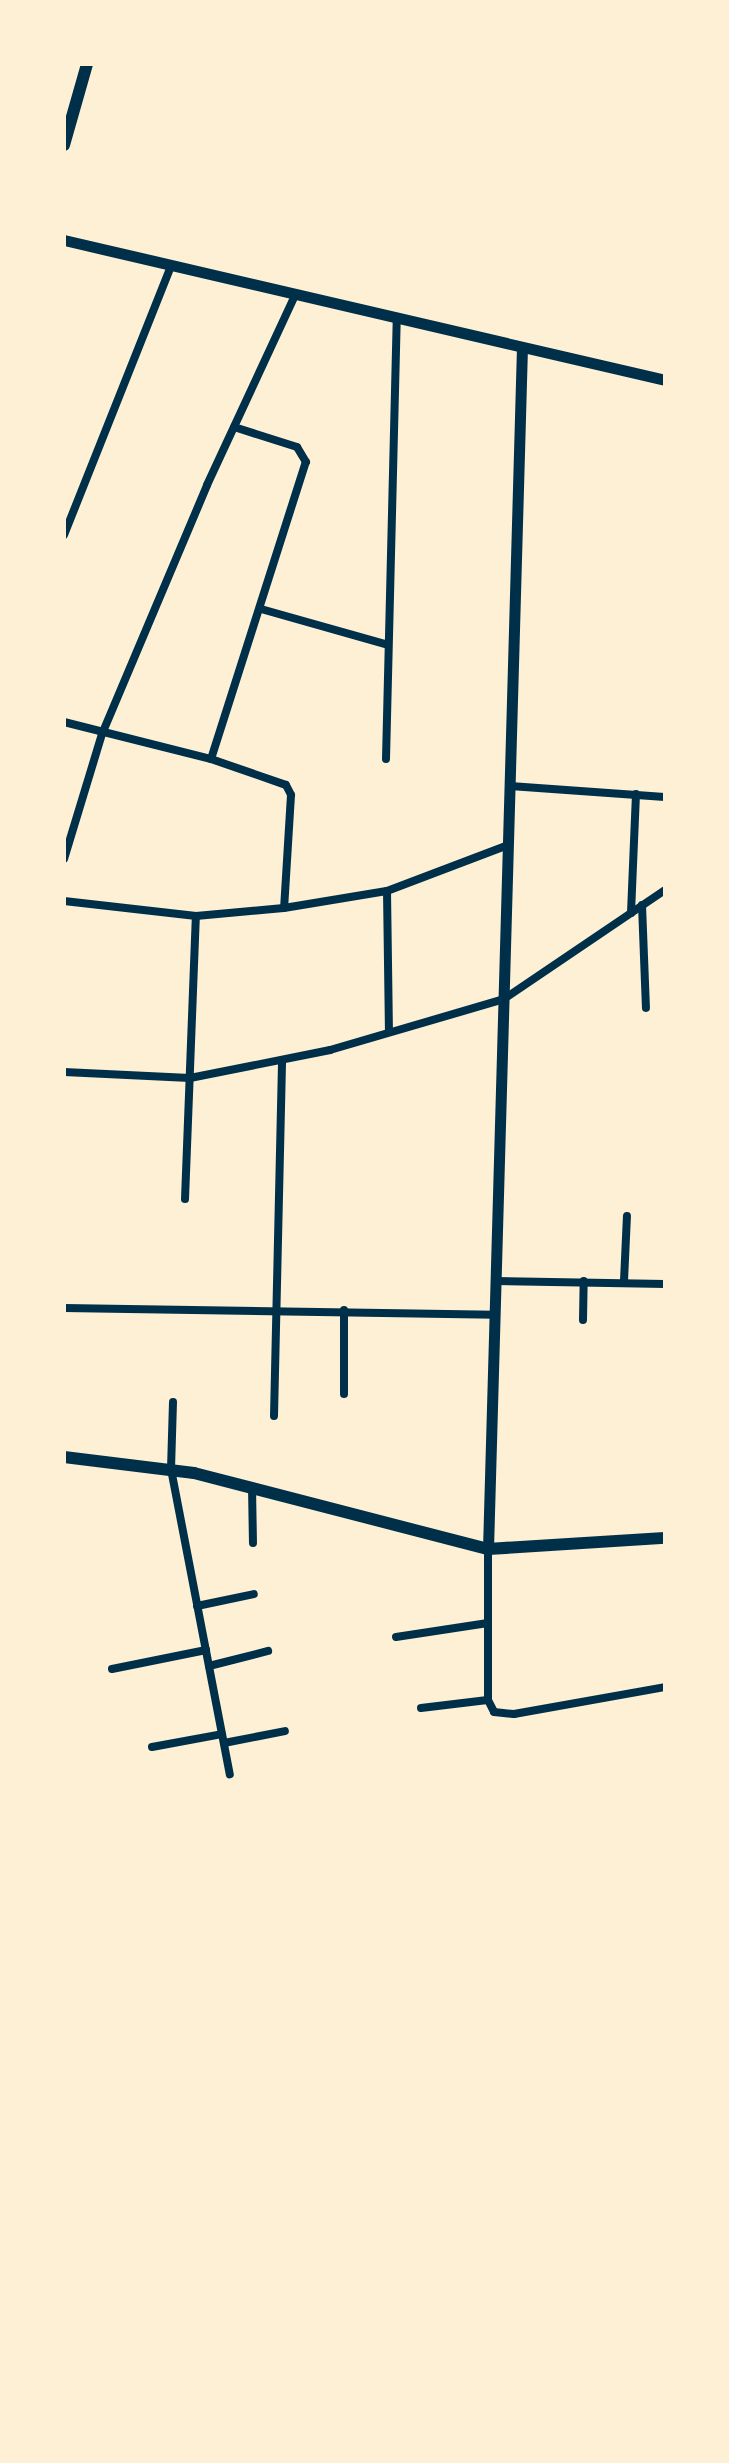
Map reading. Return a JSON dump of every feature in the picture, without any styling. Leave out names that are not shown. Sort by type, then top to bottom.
[{"type":"main road","points":[[64,145],[87,64]]},
{"type":"main road","points":[[64,1457],[171,1469],[488,1549],[665,1538]]},
{"type":"street","points":[[64,240],[665,380]]},
{"type":"street","points":[[64,535],[171,266]]},
{"type":"street","points":[[64,859],[102,734],[234,427],[295,295]]},
{"type":"street","points":[[386,759],[397,318]]},
{"type":"street","points":[[522,347],[488,1549],[489,1704],[499,1714],[514,1714],[665,1687]]},
{"type":"street","points":[[211,759],[306,462],[297,447],[234,427]]},
{"type":"street","points":[[261,609],[388,645]]},
{"type":"street","points":[[64,722],[211,759],[286,785],[291,795],[284,908]]},
{"type":"street","points":[[510,786],[665,797]]},
{"type":"street","points":[[631,913],[636,794]]},
{"type":"street","points":[[64,901],[196,916],[284,908],[387,891],[508,845]]},
{"type":"street","points":[[64,1072],[190,1078],[282,1062],[504,999],[665,890]]},
{"type":"street","points":[[387,891],[389,1030]]},
{"type":"street","points":[[642,905],[646,1008]]},
{"type":"street","points":[[185,1199],[196,916]]},
{"type":"street","points":[[274,1416],[279,1309],[282,1062]]},
{"type":"street","points":[[624,1281],[627,1216]]},
{"type":"street","points":[[496,1281],[665,1284]]},
{"type":"street","points":[[583,1320],[584,1281]]},
{"type":"street","points":[[64,1308],[344,1310],[495,1315]]},
{"type":"street","points":[[344,1310],[344,1394]]},
{"type":"street","points":[[173,1402],[171,1469],[230,1774]]},
{"type":"street","points":[[252,1487],[253,1543]]},
{"type":"street","points":[[197,1606],[254,1594]]},
{"type":"street","points":[[396,1637],[488,1623]]},
{"type":"street","points":[[112,1669],[206,1650]]},
{"type":"street","points":[[209,1666],[268,1651]]},
{"type":"street","points":[[421,1708],[489,1704]]},
{"type":"street","points":[[152,1747],[285,1731]]}]
